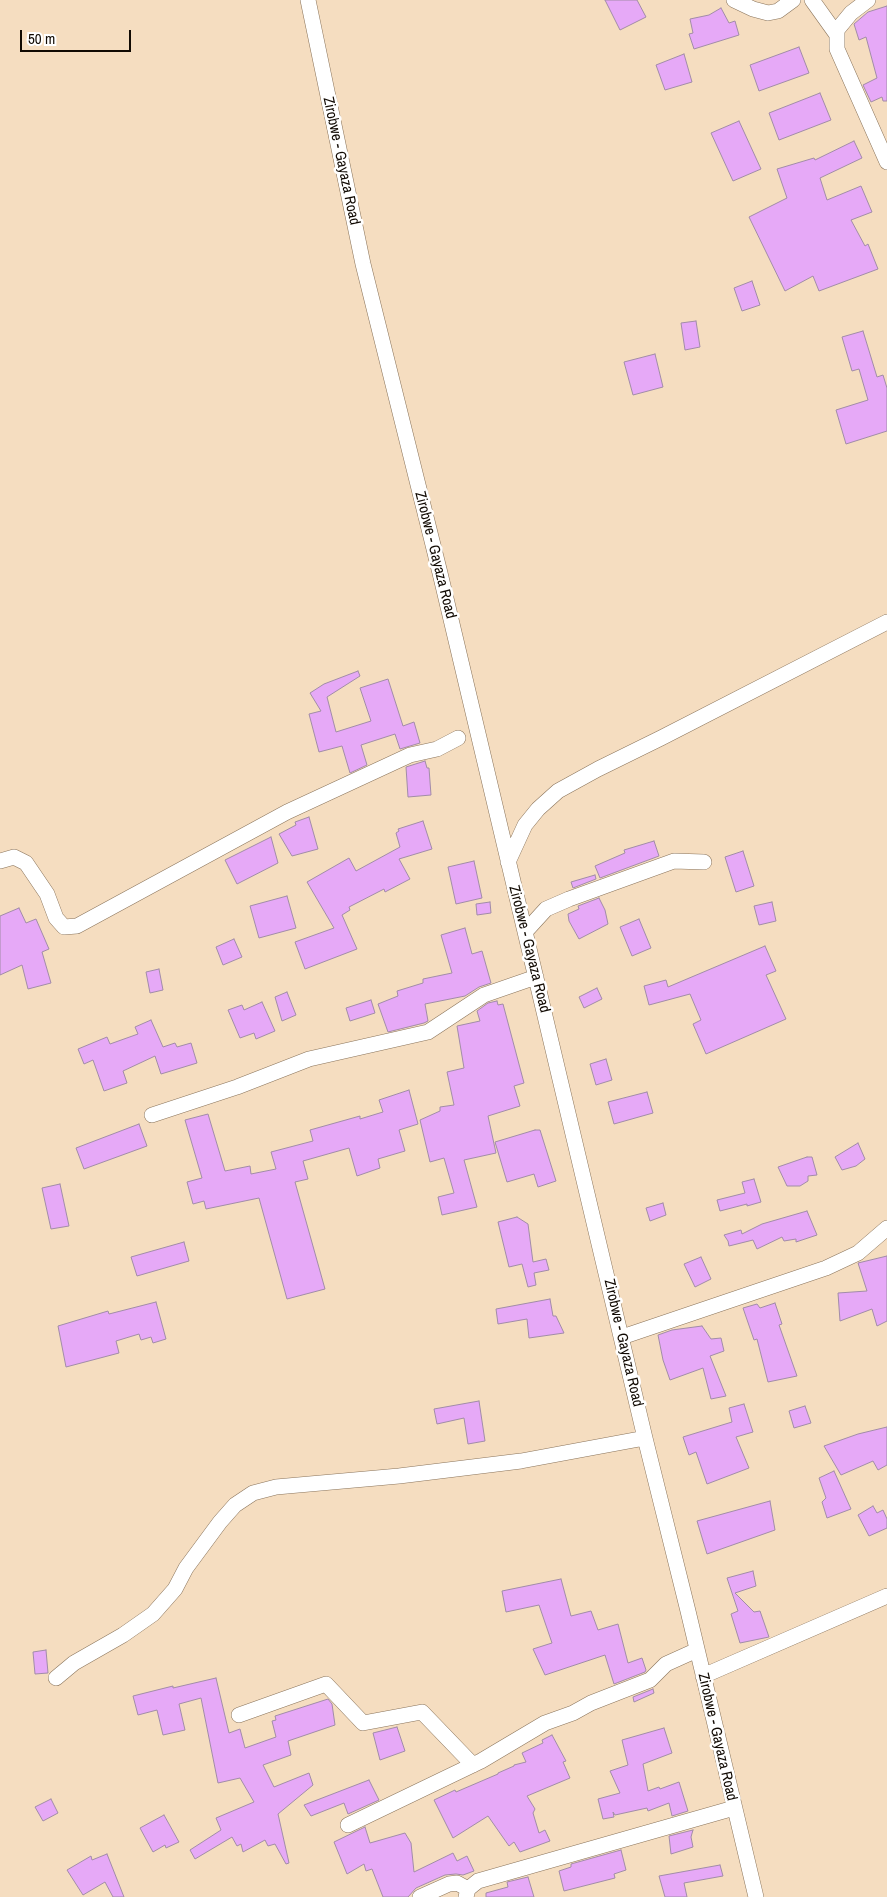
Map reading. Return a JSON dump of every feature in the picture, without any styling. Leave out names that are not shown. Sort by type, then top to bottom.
[{"type":"street","name":"Zirobwe - Gayaza Road","points":[[308,0],[363,264],[440,573],[756,1897]]},
{"type":"street","points":[[734,0],[752,9],[768,13],[778,12],[793,0]]},
{"type":"street","points":[[812,0],[837,35]]},
{"type":"street","points":[[868,0],[851,14],[837,30],[837,49],[887,162]]},
{"type":"street","points":[[508,862],[525,826],[538,809],[558,791],[598,768],[670,734],[887,622]]},
{"type":"street","points":[[0,861],[14,858],[26,863],[47,894],[56,918],[64,927],[77,926],[287,812],[410,755],[437,749],[458,738]]},
{"type":"street","points":[[525,932],[546,909],[569,900],[674,862],[704,862]]},
{"type":"street","points":[[152,1115],[237,1087],[309,1059],[428,1032],[484,995],[536,978]]},
{"type":"street","points":[[622,1337],[826,1268],[858,1253],[887,1228]]},
{"type":"street","points":[[56,1678],[74,1663],[123,1635],[153,1614],[175,1589],[186,1568],[220,1522],[235,1505],[253,1493],[276,1487],[399,1476],[521,1461],[645,1438]]},
{"type":"street","points":[[703,1676],[887,1596]]},
{"type":"street","points":[[348,1825],[473,1765],[545,1723],[650,1680],[666,1664],[697,1650]]},
{"type":"street","points":[[239,1715],[326,1684],[363,1723],[422,1712],[473,1765]]},
{"type":"street","points":[[420,1897],[449,1884],[457,1883],[467,1893],[478,1881],[734,1808]]},
{"type":"building","points":[[605,0],[637,0],[646,17],[620,30]]},
{"type":"building","points":[[887,6],[887,101],[883,101],[882,97],[871,102],[863,85],[877,78],[866,37],[859,40],[854,24],[868,12]]},
{"type":"building","points":[[721,8],[729,23],[735,21],[739,35],[694,49],[689,34],[693,33],[690,19],[709,15]]},
{"type":"building","points":[[799,47],[809,73],[759,91],[750,65]]},
{"type":"building","points":[[684,54],[692,82],[665,90],[656,65]]},
{"type":"building","points":[[820,93],[831,120],[779,140],[769,113]]},
{"type":"building","points":[[739,121],[761,169],[733,181],[711,133]]},
{"type":"building","points":[[854,141],[862,158],[820,178],[827,200],[861,186],[872,212],[851,220],[865,246],[868,244],[878,269],[819,291],[813,276],[785,291],[749,217],[787,198],[777,169],[814,158],[815,160]]},
{"type":"building","points":[[752,281],[760,305],[742,311],[734,288]]},
{"type":"building","points":[[696,321],[700,347],[685,350],[681,323]]},
{"type":"building","points":[[863,331],[877,377],[883,375],[887,388],[887,431],[846,444],[836,410],[868,400],[859,369],[852,371],[842,337]]},
{"type":"building","points":[[655,354],[663,387],[633,395],[624,362]]},
{"type":"building","points":[[358,671],[360,676],[327,697],[336,732],[371,721],[360,688],[388,679],[403,726],[414,722],[420,743],[400,749],[395,734],[361,745],[367,765],[350,773],[342,746],[319,752],[309,714],[321,711],[310,693],[324,684]]},
{"type":"building","points":[[425,761],[427,768],[429,768],[431,795],[408,797],[406,767]]},
{"type":"building","points":[[309,817],[318,849],[292,856],[279,834],[296,825],[295,822]]},
{"type":"building","points":[[423,821],[432,849],[399,859],[410,879],[385,892],[384,889],[349,907],[350,910],[342,915],[357,949],[305,969],[295,942],[334,928],[307,882],[349,858],[356,871],[400,847],[396,833],[399,831],[398,829]]},
{"type":"building","points":[[271,837],[278,863],[237,884],[225,860]]},
{"type":"building","points":[[654,841],[659,856],[600,878],[595,866],[625,853],[624,850]]},
{"type":"building","points":[[743,851],[754,886],[736,892],[725,857]]},
{"type":"building","points":[[474,861],[482,898],[456,904],[448,867]]},
{"type":"building","points":[[595,875],[596,879],[573,888],[571,882]]},
{"type":"building","points":[[287,896],[296,928],[259,938],[250,906]]},
{"type":"building","points":[[599,898],[605,910],[608,924],[579,939],[569,921],[568,914],[579,909],[578,906]]},
{"type":"building","points":[[490,902],[491,913],[477,915],[476,904]]},
{"type":"building","points":[[772,902],[776,921],[759,925],[754,906]]},
{"type":"building","points":[[19,908],[26,923],[36,919],[49,949],[42,952],[51,983],[28,989],[22,965],[0,975],[0,916]]},
{"type":"building","points":[[639,919],[651,948],[632,956],[620,927]]},
{"type":"building","points":[[465,928],[472,954],[482,951],[491,983],[479,987],[465,996],[425,1004],[428,1021],[388,1032],[378,1004],[398,996],[397,991],[423,983],[423,979],[452,973],[441,935]]},
{"type":"building","points":[[234,939],[242,957],[223,965],[216,947]]},
{"type":"building","points":[[765,946],[776,971],[766,975],[786,1019],[706,1054],[693,1024],[701,1020],[690,994],[649,1005],[644,986],[666,980],[668,987]]},
{"type":"building","points":[[159,969],[163,990],[150,993],[146,972]]},
{"type":"building","points":[[597,988],[602,999],[584,1008],[579,997]]},
{"type":"building","points":[[287,992],[296,1015],[282,1021],[275,997]]},
{"type":"building","points":[[371,1000],[375,1013],[350,1021],[346,1008]]},
{"type":"building","points":[[497,1001],[498,1005],[503,1004],[524,1083],[514,1086],[520,1106],[488,1116],[496,1153],[464,1160],[477,1207],[442,1215],[438,1197],[454,1193],[444,1158],[430,1162],[420,1120],[440,1111],[440,1107],[454,1105],[447,1072],[464,1068],[457,1026],[480,1021],[477,1011],[488,1003]]},
{"type":"building","points":[[262,1002],[275,1031],[256,1039],[254,1033],[240,1038],[228,1010],[242,1005],[244,1010]]},
{"type":"building","points":[[151,1020],[163,1047],[175,1043],[177,1047],[191,1043],[197,1063],[161,1074],[155,1056],[123,1071],[127,1083],[104,1091],[93,1060],[84,1064],[78,1049],[107,1037],[110,1044],[138,1034],[135,1027]]},
{"type":"building","points":[[606,1059],[612,1080],[596,1085],[590,1064]]},
{"type":"building","points":[[409,1090],[418,1124],[399,1130],[405,1151],[378,1159],[380,1168],[357,1176],[349,1148],[303,1161],[308,1179],[295,1182],[325,1289],[287,1299],[259,1198],[206,1209],[204,1201],[193,1204],[187,1182],[202,1178],[185,1120],[208,1114],[225,1171],[250,1166],[251,1174],[276,1169],[271,1152],[313,1141],[310,1130],[360,1116],[360,1119],[383,1112],[379,1100]]},
{"type":"building","points":[[647,1092],[653,1113],[614,1124],[608,1102]]},
{"type":"building","points":[[139,1124],[147,1146],[84,1169],[76,1148]]},
{"type":"building","points":[[540,1130],[556,1181],[538,1187],[534,1174],[507,1182],[495,1142]]},
{"type":"building","points":[[858,1143],[865,1159],[856,1166],[842,1170],[835,1157]]},
{"type":"building","points":[[812,1157],[817,1175],[808,1176],[808,1181],[800,1186],[787,1186],[778,1167]]},
{"type":"building","points":[[754,1179],[761,1202],[720,1211],[717,1200],[745,1193],[742,1182]]},
{"type":"building","points":[[60,1184],[69,1226],[51,1229],[42,1188]]},
{"type":"building","points":[[663,1203],[666,1215],[650,1221],[646,1208]]},
{"type":"building","points":[[807,1211],[817,1235],[796,1242],[796,1239],[784,1241],[782,1237],[757,1249],[753,1240],[729,1246],[724,1235],[741,1230],[742,1234],[762,1224]]},
{"type":"building","points":[[517,1217],[528,1224],[533,1262],[546,1259],[549,1270],[534,1273],[536,1285],[528,1287],[522,1264],[509,1267],[498,1222]]},
{"type":"building","points":[[184,1242],[189,1261],[137,1276],[131,1257]]},
{"type":"building","points":[[887,1256],[887,1321],[877,1326],[872,1309],[840,1321],[838,1293],[867,1291],[858,1263]]},
{"type":"building","points":[[701,1257],[711,1279],[695,1287],[684,1264]]},
{"type":"building","points":[[550,1299],[553,1316],[556,1316],[564,1333],[529,1338],[527,1319],[498,1324],[496,1309]]},
{"type":"building","points":[[156,1302],[166,1339],[153,1343],[151,1337],[141,1340],[139,1334],[116,1341],[119,1353],[66,1367],[58,1326],[108,1311],[109,1314]]},
{"type":"building","points":[[775,1303],[782,1324],[779,1325],[797,1376],[768,1382],[757,1339],[754,1340],[743,1308],[757,1304],[760,1308]]},
{"type":"building","points":[[702,1326],[711,1339],[721,1338],[724,1351],[710,1356],[726,1396],[711,1399],[703,1368],[670,1380],[663,1360],[658,1335],[672,1330]]},
{"type":"building","points":[[479,1401],[485,1441],[468,1444],[464,1418],[437,1424],[434,1409]]},
{"type":"building","points":[[744,1404],[753,1432],[736,1437],[749,1468],[707,1484],[696,1452],[689,1455],[683,1437],[732,1422],[729,1408]]},
{"type":"building","points":[[805,1406],[811,1423],[794,1428],[789,1411]]},
{"type":"building","points":[[887,1427],[887,1465],[878,1470],[873,1461],[841,1475],[824,1446],[858,1434]]},
{"type":"building","points":[[834,1471],[851,1509],[827,1518],[822,1502],[826,1498],[819,1478]]},
{"type":"building","points":[[770,1501],[775,1530],[707,1554],[697,1521]]},
{"type":"building","points":[[873,1506],[877,1513],[883,1510],[887,1519],[887,1528],[869,1536],[858,1515]]},
{"type":"building","points":[[753,1571],[756,1586],[735,1593],[754,1612],[760,1611],[769,1637],[740,1643],[731,1614],[738,1611],[727,1578]]},
{"type":"building","points":[[561,1579],[571,1616],[591,1611],[598,1630],[618,1624],[628,1663],[642,1658],[645,1672],[614,1684],[605,1655],[545,1675],[533,1649],[552,1643],[539,1605],[506,1612],[502,1591]]},
{"type":"building","points":[[46,1650],[48,1673],[35,1674],[33,1652]]},
{"type":"building","points":[[216,1678],[229,1733],[240,1729],[245,1748],[276,1737],[272,1721],[276,1720],[275,1716],[328,1699],[332,1704],[335,1725],[288,1741],[291,1755],[263,1765],[274,1787],[309,1773],[313,1785],[278,1814],[289,1863],[286,1864],[275,1844],[268,1846],[265,1840],[243,1852],[241,1844],[237,1846],[232,1837],[195,1859],[190,1850],[221,1830],[216,1818],[254,1802],[240,1778],[218,1783],[201,1698],[179,1704],[185,1730],[163,1735],[157,1710],[138,1715],[133,1696]]},
{"type":"building","points":[[653,1689],[654,1693],[634,1702],[633,1697]]},
{"type":"building","points":[[397,1727],[405,1751],[380,1760],[373,1733]]},
{"type":"building","points":[[664,1728],[672,1753],[643,1764],[648,1791],[679,1782],[688,1811],[672,1816],[669,1803],[648,1811],[647,1808],[615,1815],[613,1812],[614,1817],[603,1819],[598,1799],[620,1793],[610,1771],[628,1765],[622,1740]]},
{"type":"building","points":[[552,1735],[566,1761],[563,1762],[570,1778],[527,1796],[535,1809],[533,1813],[539,1833],[545,1830],[550,1841],[520,1852],[514,1842],[509,1846],[488,1816],[453,1838],[434,1800],[498,1774],[514,1765],[526,1762],[522,1753],[543,1743],[542,1740]]},
{"type":"building","points":[[369,1780],[379,1800],[348,1814],[344,1803],[311,1816],[304,1805]]},
{"type":"building","points":[[51,1799],[58,1813],[43,1821],[35,1807]]},
{"type":"building","points":[[164,1815],[179,1842],[166,1848],[165,1845],[153,1852],[140,1828]]},
{"type":"building","points":[[365,1827],[370,1843],[405,1833],[411,1843],[414,1872],[453,1853],[457,1861],[467,1856],[474,1871],[463,1875],[445,1875],[416,1888],[408,1897],[383,1897],[372,1869],[366,1871],[364,1864],[347,1874],[334,1842]]},
{"type":"building","points":[[693,1830],[691,1837],[693,1847],[671,1854],[669,1836]]},
{"type":"building","points":[[621,1850],[626,1870],[614,1874],[615,1878],[564,1891],[559,1871],[571,1867],[571,1864]]},
{"type":"building","points":[[107,1854],[124,1897],[113,1897],[105,1882],[83,1895],[67,1870],[91,1856],[92,1860]]},
{"type":"building","points":[[720,1865],[723,1876],[684,1883],[687,1897],[665,1897],[659,1876]]},
{"type":"building","points":[[528,1877],[534,1897],[486,1897],[486,1893],[508,1887],[507,1882]]}]
